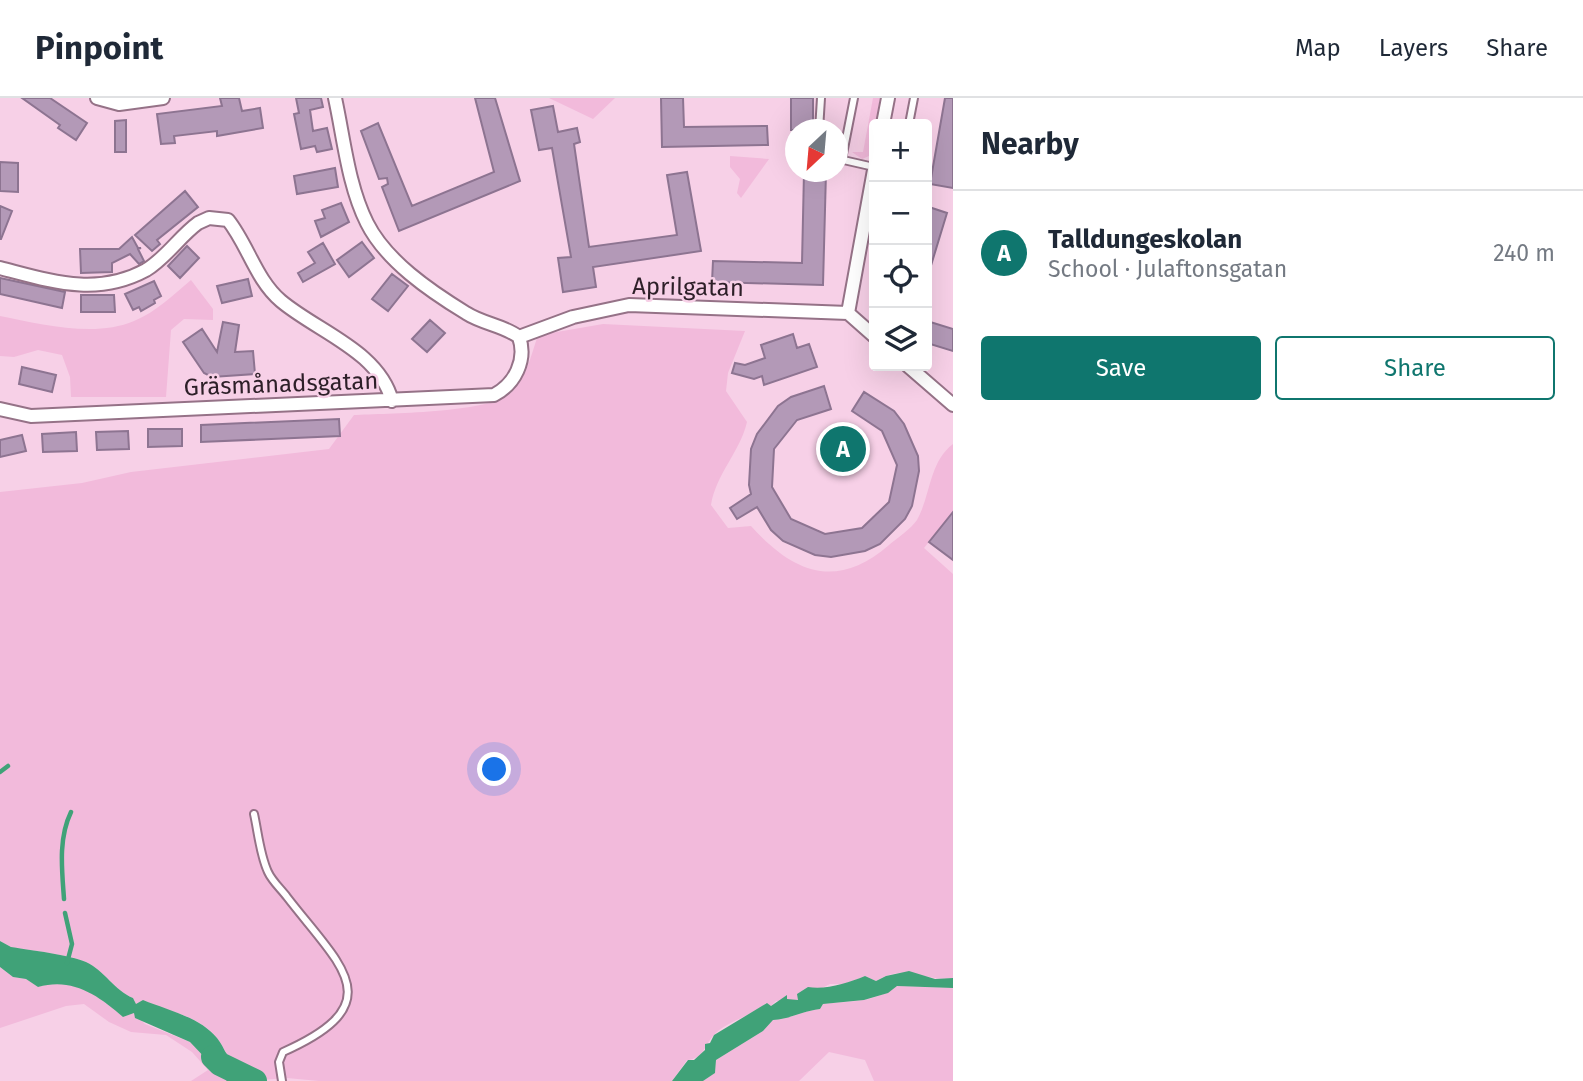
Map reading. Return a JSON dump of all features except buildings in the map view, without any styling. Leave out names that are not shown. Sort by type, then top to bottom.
[{"type":"street","points":[[97,98],[119,104],[163,98]]},
{"type":"street","points":[[335,98],[356,195],[375,237],[405,268],[446,300],[468,315],[519,337]]},
{"type":"street","points":[[884,119],[888,98]]},
{"type":"street","points":[[869,332],[848,313],[872,182]]},
{"type":"street","points":[[0,268],[72,286],[109,284],[146,269],[198,222],[209,218],[228,220],[267,286],[281,301],[366,360],[382,376],[392,401]]},
{"type":"street","name":"Aprilgatan","points":[[519,337],[573,317],[629,305],[848,313]]},
{"type":"street","name":"Gräsmånadsgatan","points":[[0,409],[31,416],[494,395],[516,374],[523,352],[519,337]]},
{"type":"street","points":[[914,371],[953,405]]},
{"type":"lane","points":[[820,119],[821,98]]},
{"type":"lane","points":[[848,124],[854,98]]},
{"type":"lane","points":[[910,119],[914,98]]},
{"type":"lane","points":[[848,162],[869,171]]},
{"type":"lane","points":[[254,814],[268,872],[338,962],[348,980],[350,993],[343,1013],[334,1024],[283,1052],[279,1062],[281,1077]]},
{"type":"shaded area","points":[[549,98],[615,98],[593,119]]},
{"type":"shaded area","points":[[873,98],[880,98],[876,119],[869,119]]},
{"type":"shaded area","points":[[869,120],[869,156],[862,159],[852,152],[863,152]]},
{"type":"shaded area","points":[[730,156],[769,159],[741,198],[737,193],[740,179],[730,167]]},
{"type":"shaded area","points":[[191,280],[213,309],[213,320],[184,319],[171,330],[166,397],[71,397],[70,377],[62,355],[38,350],[14,357],[0,356],[0,316],[67,328],[102,329],[119,326],[150,313]]},
{"type":"shaded area","points":[[603,324],[745,331],[728,373],[726,391],[747,422],[718,483],[711,505],[728,528],[751,526],[783,556],[800,565],[834,571],[852,568],[870,559],[908,530],[922,510],[939,460],[953,444],[953,512],[924,548],[953,574],[953,978],[897,973],[876,981],[865,976],[846,984],[830,984],[798,1000],[776,1001],[771,1006],[766,1003],[719,1030],[701,1054],[687,1060],[672,1081],[319,1081],[287,1078],[248,1081],[234,1068],[217,1038],[191,1018],[169,1010],[136,1004],[133,998],[99,970],[79,959],[11,947],[0,941],[0,492],[82,483],[131,472],[329,449],[354,415],[438,411],[501,399],[512,392],[521,380],[537,338]]},
{"type":"shaded area","points":[[0,941],[11,947],[79,959],[99,970],[133,998],[136,1004],[143,1000],[192,1019],[217,1038],[234,1068],[248,1081],[227,1081],[190,1042],[135,1018],[134,1013],[123,1017],[84,990],[62,984],[38,987],[26,979],[13,977],[0,967]]},
{"type":"shaded area","points":[[0,967],[13,977],[26,979],[38,987],[62,984],[84,990],[104,1001],[123,1017],[134,1013],[145,1024],[190,1042],[227,1081],[191,1081],[208,1070],[192,1052],[166,1035],[131,1032],[109,1022],[84,1004],[66,1006],[0,1028]]},
{"type":"shaded area","points":[[909,971],[935,979],[953,978],[953,988],[897,986],[888,993],[864,1000],[823,1004],[820,1009],[773,1020],[763,1031],[716,1060],[715,1073],[703,1081],[672,1081],[688,1060],[694,1060],[705,1050],[705,1044],[710,1043],[714,1035],[767,1003],[771,1006],[787,995],[787,999],[798,1000],[797,994],[808,987],[829,987],[865,976],[876,981]]},
{"type":"shaded area","points":[[897,986],[953,988],[953,1081],[874,1081],[865,1060],[829,1052],[799,1081],[703,1081],[715,1073],[716,1060],[763,1031],[773,1020],[820,1009],[823,1004],[880,996]]},
{"type":"waterway","points":[[0,772],[8,766]]},
{"type":"waterway","points":[[64,899],[63,844],[71,812]]},
{"type":"waterway","points":[[65,913],[72,944],[67,963]]},
{"type":"waterway","points":[[213,1057],[220,1064],[255,1081]]},
{"type":"place","name":"Talldungeskolan","points":[[843,449]]}]
